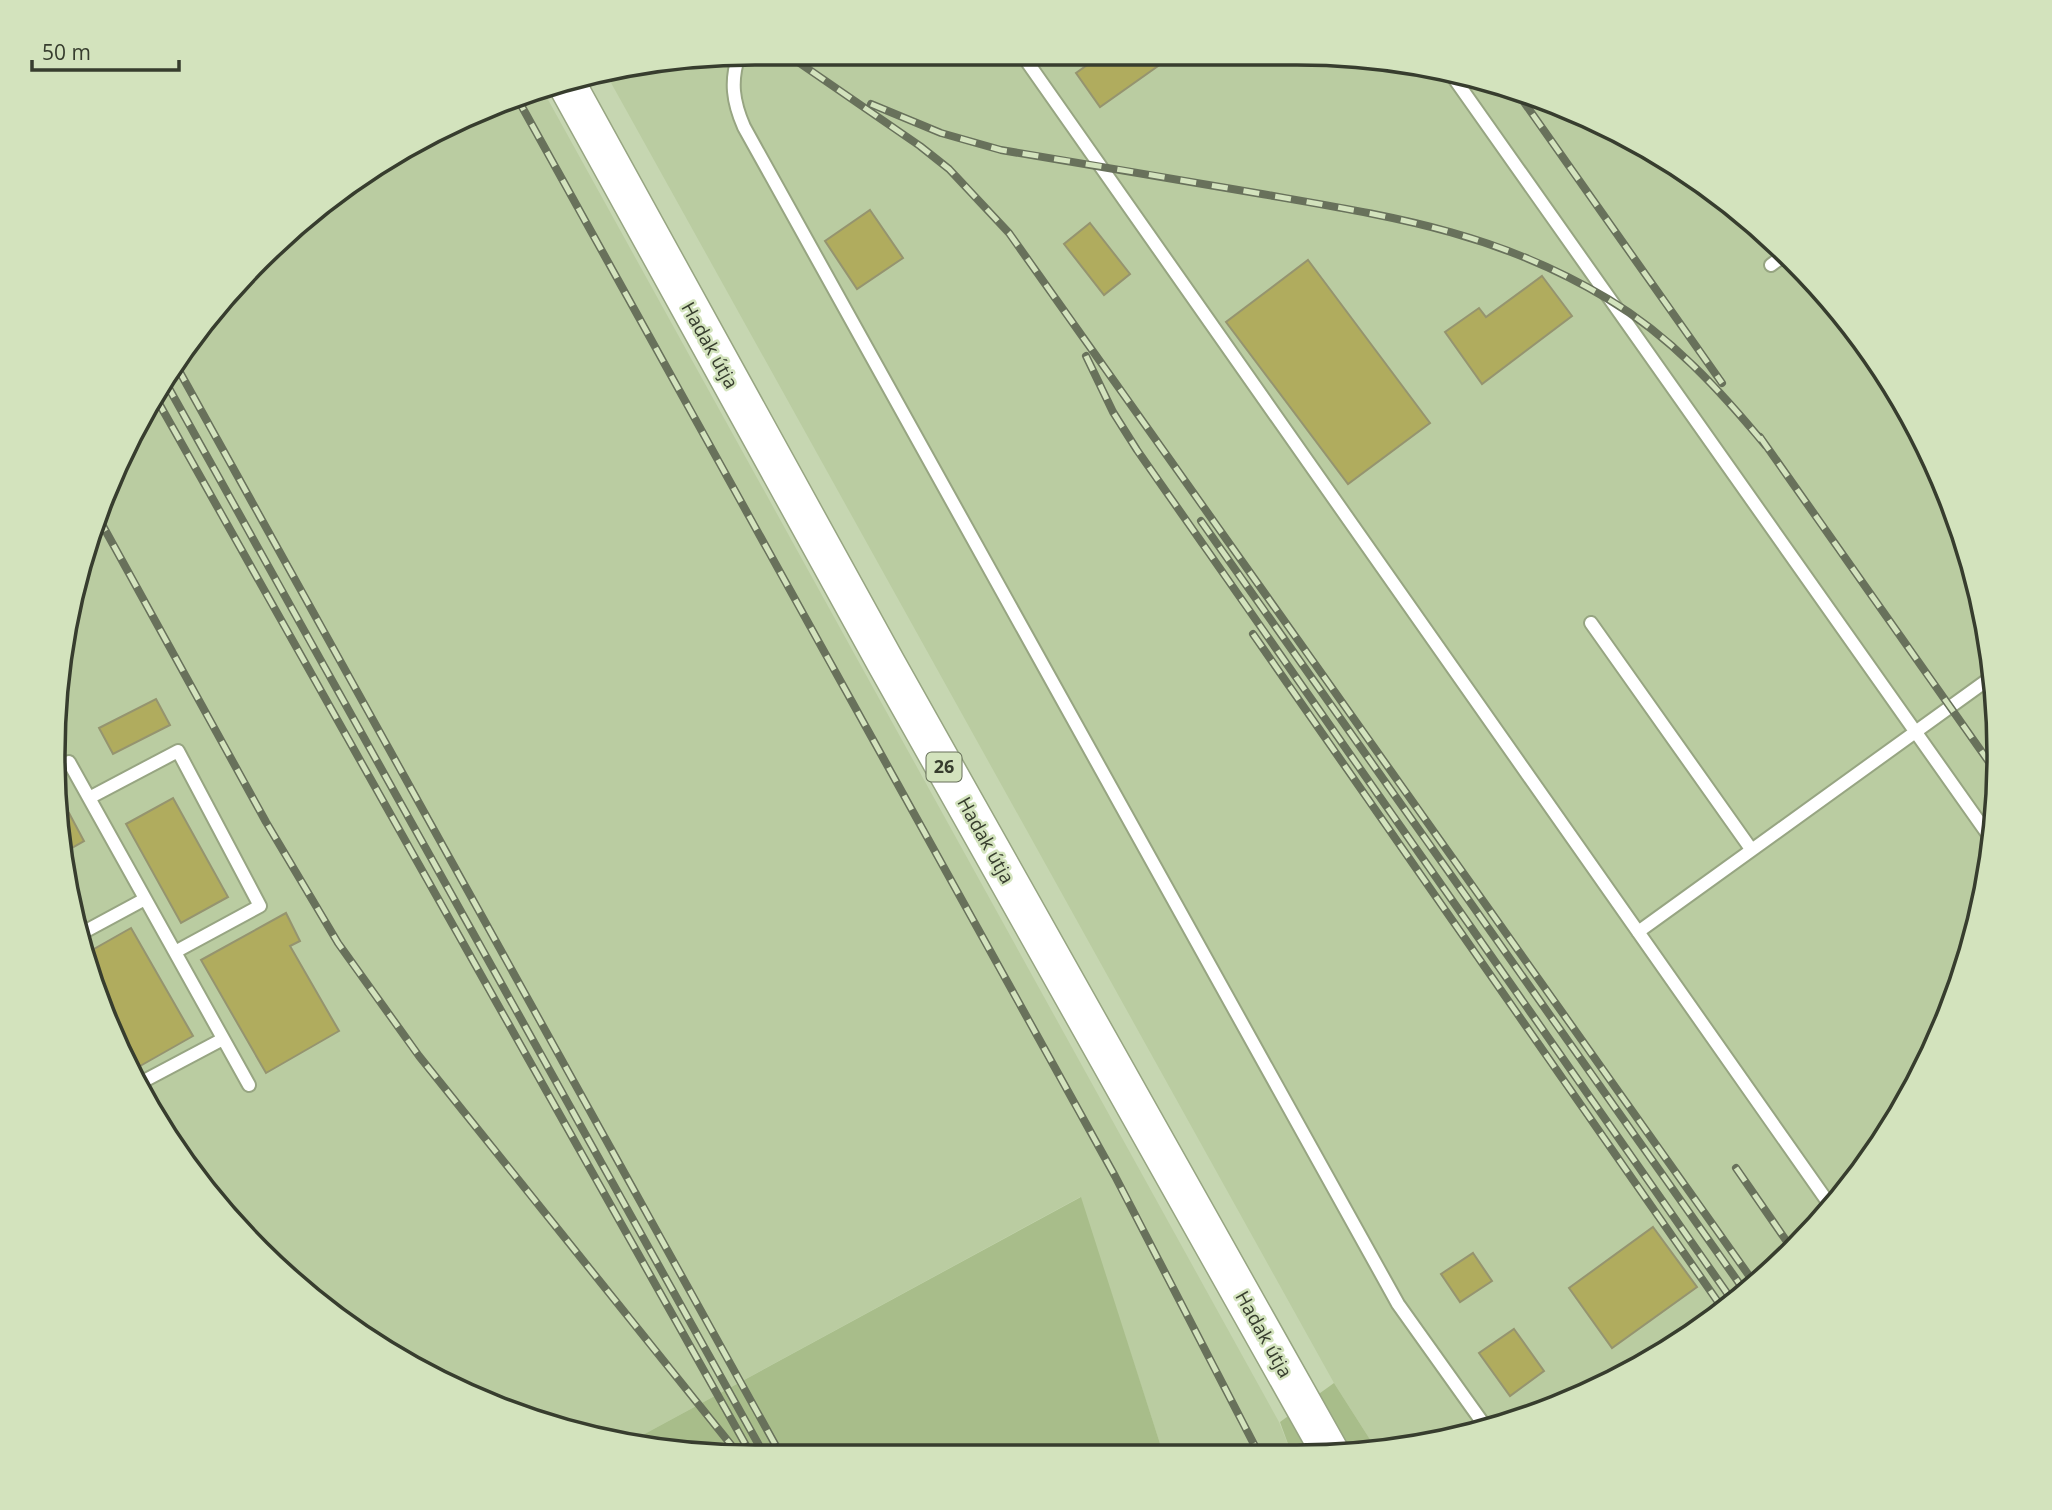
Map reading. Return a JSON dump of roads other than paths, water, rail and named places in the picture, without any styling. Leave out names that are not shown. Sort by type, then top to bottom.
[{"type":"main road","name":"Hadak útja","points":[[570,90],[886,663],[1326,1444]]},
{"type":"lane","points":[[735,65],[733,96],[744,127],[1398,1304],[1481,1420]]},
{"type":"lane","points":[[1029,65],[1825,1199]]},
{"type":"lane","points":[[1458,84],[1983,828]]},
{"type":"lane","points":[[1771,265],[1778,260]]},
{"type":"lane","points":[[1591,623],[1751,849]]},
{"type":"lane","points":[[1638,932],[1983,683]]},
{"type":"lane","points":[[89,797],[178,751],[260,906],[174,951]]},
{"type":"lane","points":[[65,764],[69,762],[249,1085]]},
{"type":"lane","points":[[87,930],[145,898]]},
{"type":"lane","points":[[146,1080],[223,1039]]},
{"type":"railway","points":[[802,65],[949,169],[1009,233],[1749,1276]]},
{"type":"railway","points":[[1525,103],[1722,383]]},
{"type":"railway","points":[[871,104],[941,133],[1001,150],[1397,219],[1440,229],[1524,257],[1608,299],[1652,330],[1693,365],[1766,446]]},
{"type":"railway","points":[[521,105],[1115,1176],[1254,1445]]},
{"type":"railway","points":[[1086,356],[1113,412],[1137,450],[1728,1294]]},
{"type":"railway","points":[[180,373],[775,1445]]},
{"type":"railway","points":[[170,390],[759,1445]]},
{"type":"railway","points":[[160,405],[746,1445]]},
{"type":"railway","points":[[1760,437],[1987,759]]},
{"type":"railway","points":[[1201,521],[1740,1284]]},
{"type":"railway","points":[[103,527],[266,822],[338,943],[419,1056],[731,1444]]},
{"type":"railway","points":[[1253,634],[1718,1302]]},
{"type":"railway","points":[[1736,1168],[1787,1241]]}]
